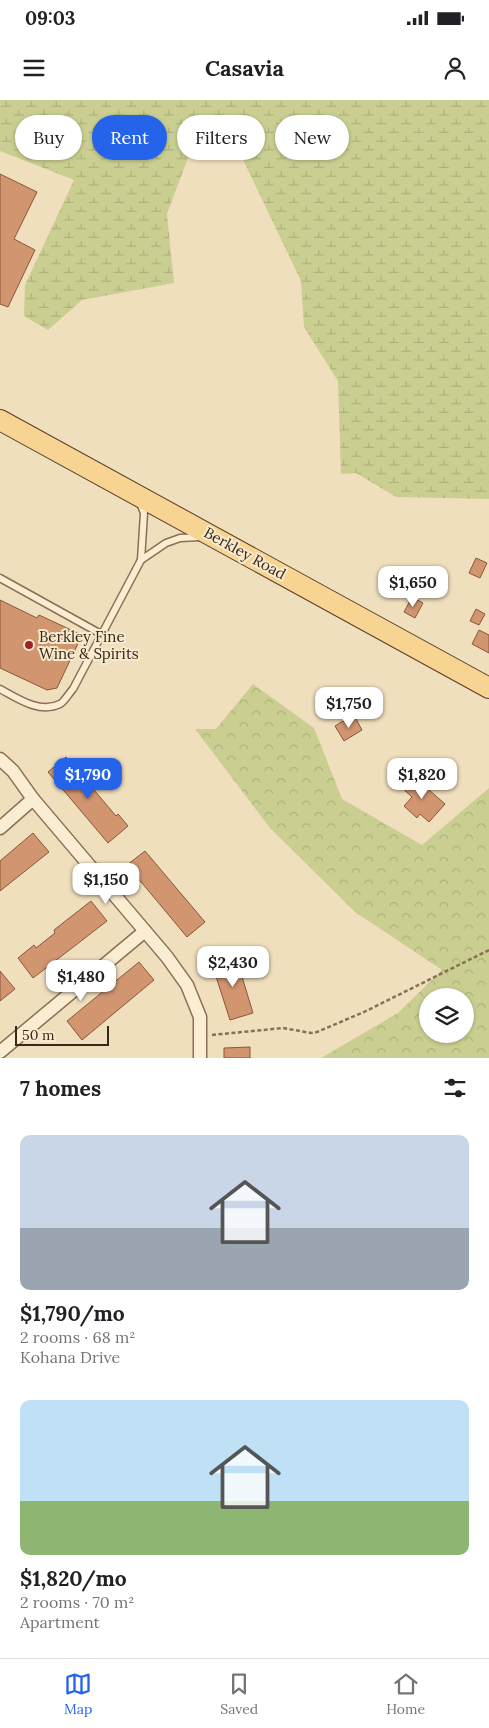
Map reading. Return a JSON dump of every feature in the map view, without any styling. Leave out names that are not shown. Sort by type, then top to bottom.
[{"type":"main road","name":"Berkley Road","points":[[0,420],[489,688]]},
{"type":"street","points":[[0,759],[13,771],[33,799],[167,957],[187,985],[200,1017],[200,1058]]},
{"type":"street","points":[[0,828],[33,799]]},
{"type":"street","points":[[0,1052],[145,931]]},
{"type":"lane","points":[[0,689],[29,705],[44,707],[60,704],[73,688],[141,560],[144,512],[134,493]]},
{"type":"lane","points":[[141,560],[166,543],[180,538],[215,537]]},
{"type":"lane","points":[[0,578],[101,634]]},
{"type":"path","points":[[201,1036],[283,1028],[311,1033],[317,1032],[364,1012],[489,950]]},
{"type":"green space","points":[[0,100],[489,100],[489,499],[396,497],[356,473],[341,474],[338,381],[304,327],[301,281],[243,160],[265,160],[265,115],[177,115],[177,160],[187,160],[167,214],[174,283],[82,300],[48,330],[24,316],[25,285],[74,180],[23,160],[82,160],[82,115],[15,115],[15,157],[0,151]]},
{"type":"green space","points":[[253,684],[314,728],[342,799],[422,845],[489,788],[489,1058],[321,1058],[398,1013],[419,992],[419,1043],[474,1043],[474,988],[424,988],[442,970],[355,912],[270,828],[195,729],[216,729]]},
{"type":"building","points":[[0,174],[37,192],[14,239],[35,250],[8,307],[0,304]]},
{"type":"building","points":[[476,558],[487,563],[480,578],[469,573]]},
{"type":"building","points":[[412,597],[423,603],[415,618],[404,612]]},
{"type":"building","points":[[0,600],[37,618],[39,615],[82,635],[57,688],[47,690],[0,668]]},
{"type":"building","points":[[476,609],[485,614],[479,625],[470,621]]},
{"type":"building","points":[[479,630],[489,635],[489,653],[472,644]]},
{"type":"building","points":[[355,717],[362,730],[344,741],[335,726]]},
{"type":"building","points":[[66,757],[116,816],[118,814],[128,826],[108,843],[48,772]]},
{"type":"building","points":[[412,775],[445,804],[429,822],[420,814],[417,818],[404,806],[412,797],[401,787]]},
{"type":"building","points":[[33,833],[49,852],[0,891],[0,861]]},
{"type":"building","points":[[145,851],[205,922],[187,937],[127,865]]},
{"type":"building","points":[[91,901],[107,921],[33,978],[18,958],[34,945],[36,948],[55,933],[54,930]]},
{"type":"building","points":[[236,957],[253,1013],[230,1020],[212,964]]},
{"type":"building","points":[[139,962],[154,980],[82,1040],[67,1021]]},
{"type":"building","points":[[0,971],[15,989],[0,1001]]},
{"type":"building","points":[[250,1047],[250,1058],[224,1058],[224,1048]]},
{"type":"place","name":"Berkley Fine Wine & Spirits","points":[[29,645]]}]
